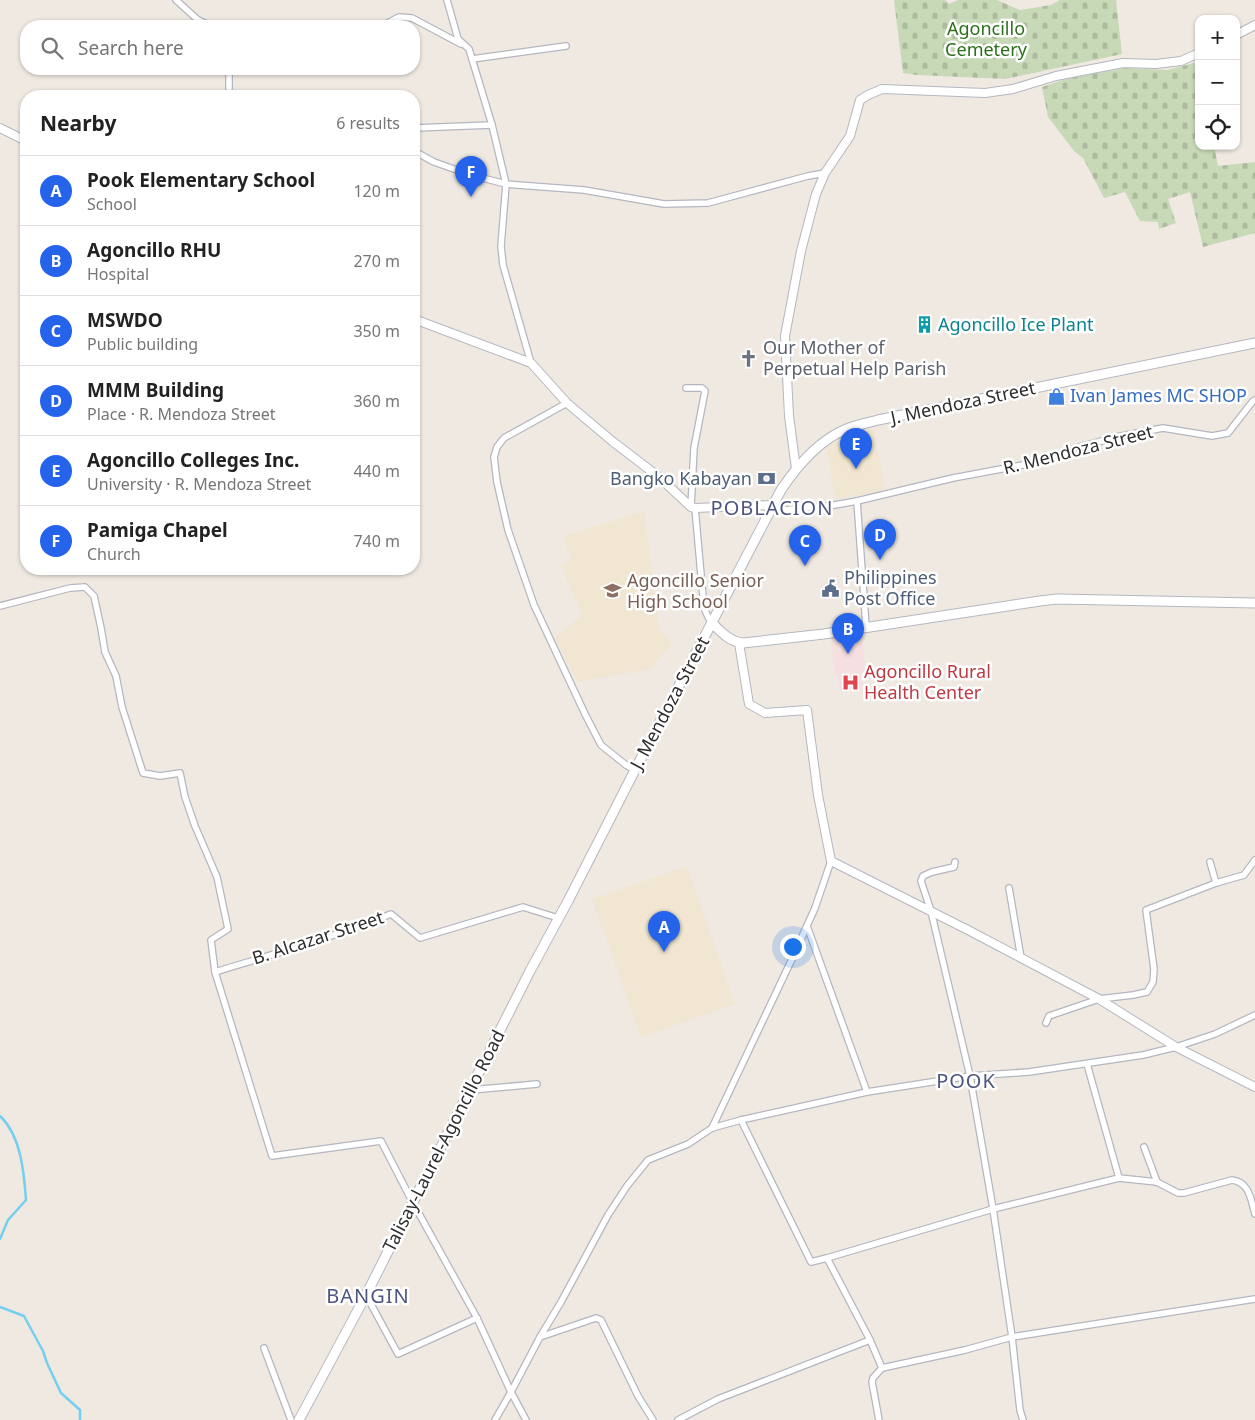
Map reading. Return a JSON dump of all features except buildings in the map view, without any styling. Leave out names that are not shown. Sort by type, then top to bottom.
[{"type":"main road","name":"J. Mendoza Street","points":[[588,861],[781,490],[796,468],[821,444],[844,430],[878,420],[1255,343]]},
{"type":"main road","points":[[712,624],[729,638],[739,643],[824,634],[866,626],[1057,599],[1255,603]]},
{"type":"main road","name":"Talisay-Laurel-Agoncillo Road","points":[[298,1420],[366,1295],[588,861]]},
{"type":"street","points":[[176,0],[198,20]]},
{"type":"street","points":[[447,0],[458,39],[469,49],[492,125],[506,184],[501,246],[503,265],[531,362],[568,403],[612,441],[659,477],[693,508]]},
{"type":"street","points":[[393,20],[399,17],[416,20]]},
{"type":"street","points":[[420,22],[469,49]]},
{"type":"street","points":[[1240,32],[1255,26]]},
{"type":"street","points":[[472,59],[566,46]]},
{"type":"street","points":[[796,468],[789,416],[785,336],[804,241],[816,194],[825,173],[850,136],[860,100],[882,89],[985,93],[1013,89],[1056,76],[1123,63],[1156,64],[1181,61],[1195,54]]},
{"type":"street","points":[[229,75],[229,88]]},
{"type":"street","points":[[420,128],[492,125]]},
{"type":"street","points":[[0,128],[20,138]]},
{"type":"street","points":[[420,155],[471,175],[506,184],[584,190],[664,204],[708,203],[825,173]]},
{"type":"street","points":[[420,321],[531,362]]},
{"type":"street","points":[[686,388],[702,388],[705,391],[694,448],[693,508],[704,608],[712,624]]},
{"type":"street","name":"R. Mendoza Street","points":[[693,508],[820,507],[857,501],[953,478],[1039,462],[1084,445],[1163,428],[1212,436],[1228,433],[1252,401],[1255,400]]},
{"type":"street","points":[[568,403],[504,438],[497,447],[494,456],[497,482],[508,530],[534,605],[584,714],[601,745],[634,770]]},
{"type":"street","points":[[857,501],[866,626]]},
{"type":"street","points":[[0,606],[70,588],[85,587],[94,596],[105,652],[116,676],[122,706],[143,772],[160,776],[180,773],[185,797],[195,826],[217,877],[228,929],[210,940],[215,972],[272,1156],[381,1140],[413,1203],[477,1318],[526,1420]]},
{"type":"street","points":[[712,1128],[807,926],[831,861],[818,795],[807,710],[765,713],[748,704],[739,643]]},
{"type":"street","points":[[1046,1023],[1049,1016],[1099,999],[1147,992],[1153,982],[1154,969],[1146,910],[1244,874],[1255,860]]},
{"type":"street","points":[[831,861],[1099,999],[1176,1047],[1255,1087]]},
{"type":"street","points":[[955,862],[954,867],[932,872],[923,876],[921,881],[931,911],[970,1076],[993,1209],[1012,1337],[1020,1410],[1023,1420]]},
{"type":"street","points":[[1210,862],[1216,883]]},
{"type":"street","points":[[1009,888],[1021,958]]},
{"type":"street","name":"B. Alcazar Street","points":[[215,972],[300,946],[391,914],[420,938],[523,907],[558,918]]},
{"type":"street","points":[[807,926],[867,1092]]},
{"type":"street","points":[[495,1420],[608,1215],[627,1186],[648,1160],[688,1144],[712,1128],[741,1120],[867,1092],[970,1076],[1029,1072],[1143,1055],[1176,1047],[1215,1034],[1255,1015]]},
{"type":"street","points":[[1087,1064],[1119,1178]]},
{"type":"street","points":[[471,1090],[537,1084]]},
{"type":"street","points":[[741,1120],[811,1262],[993,1209],[1119,1178],[1157,1182],[1178,1193],[1232,1180],[1238,1181],[1248,1190],[1255,1214]]},
{"type":"street","points":[[1144,1147],[1157,1182]]},
{"type":"street","points":[[827,1258],[870,1340],[882,1368]]},
{"type":"street","points":[[366,1295],[398,1354],[477,1318]]},
{"type":"street","points":[[879,1420],[872,1382],[873,1378],[882,1368],[965,1350],[1012,1337],[1255,1299]]},
{"type":"street","points":[[540,1337],[596,1318],[601,1320],[638,1396],[653,1420]]},
{"type":"street","points":[[678,1420],[718,1399],[870,1340]]},
{"type":"street","points":[[264,1348],[291,1420]]},
{"type":"shaded area","points":[[874,428],[885,491],[835,499],[827,447]]},
{"type":"shaded area","name":"Agoncillo Senior High School","points":[[644,511],[659,629],[672,643],[650,669],[578,682],[555,638],[582,615],[561,566],[570,560],[564,536]]},
{"type":"shaded area","points":[[862,632],[865,671],[835,674],[831,638]]},
{"type":"shaded area","name":"Agoncillo Rural Health Center","points":[[861,672],[863,689],[839,691],[838,675]]},
{"type":"shaded area","points":[[687,866],[735,1004],[641,1037],[592,899]]},
{"type":"green space","name":"Agoncillo Cemetery","points":[[894,0],[945,0],[949,4],[958,0],[997,0],[1020,10],[1051,5],[1060,0],[1116,0],[1122,54],[1005,79],[903,73]]},
{"type":"green space","points":[[1195,63],[1195,150],[1215,150],[1218,166],[1255,162],[1255,233],[1203,247],[1190,192],[1168,199],[1176,223],[1159,229],[1158,222],[1140,221],[1125,192],[1104,198],[1083,158],[1074,151],[1048,117],[1042,87],[1069,78],[1126,68],[1167,70]]},
{"type":"waterway","points":[[0,1116],[7,1124],[17,1144],[24,1178],[26,1200],[8,1220],[0,1239]]},
{"type":"waterway","points":[[0,1307],[24,1316],[43,1351],[61,1393],[80,1410],[80,1420]]},
{"type":"place","name":"Pamiga Chapel","points":[[471,197]]},
{"type":"place","name":"Agoncillo Ice Plant","points":[[924,325]]},
{"type":"place","name":"Our Mother of Perpetual Help Parish","points":[[749,358]]},
{"type":"place","name":"Ivan James MC SHOP","points":[[1056,396]]},
{"type":"place","name":"Agoncillo Colleges Inc.","points":[[856,469]]},
{"type":"place","name":"Bangko Kabayan","points":[[766,479]]},
{"type":"place","name":"MMM Building","points":[[880,560]]},
{"type":"place","name":"MSWDO","points":[[805,566]]},
{"type":"place","name":"Philippines Post Office","points":[[830,588]]},
{"type":"place","name":"Agoncillo Senior High School","points":[[613,591]]},
{"type":"place","name":"Agoncillo RHU","points":[[848,654]]},
{"type":"place","name":"Agoncillo Rural Health Center","points":[[850,682]]},
{"type":"place","name":"Pook Elementary School","points":[[664,952]]},
{"type":"district","name":"POBLACION","points":[[772,508]]},
{"type":"district","name":"POOK","points":[[966,1081]]},
{"type":"district","name":"BANGIN","points":[[368,1296]]}]
